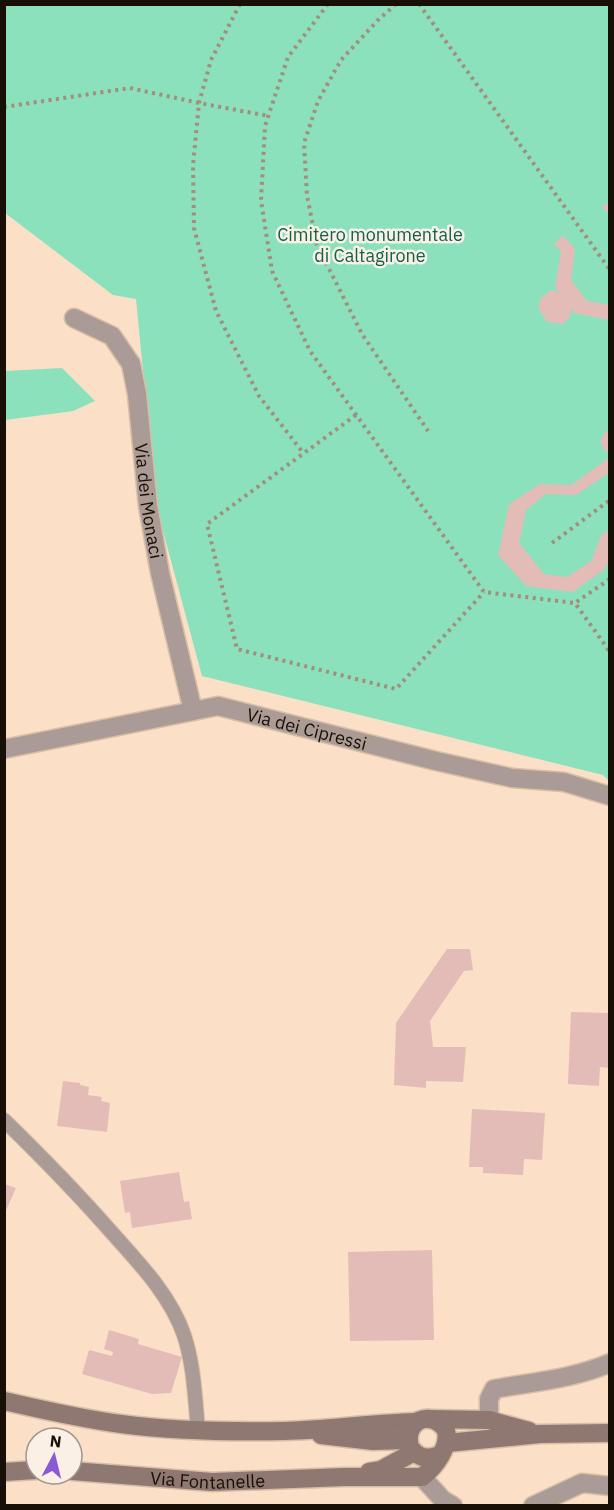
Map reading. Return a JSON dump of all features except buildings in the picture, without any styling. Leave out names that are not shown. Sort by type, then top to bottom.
[{"type":"main road","points":[[4,1401],[121,1424],[198,1430],[286,1431],[423,1420],[489,1420],[540,1434]]},
{"type":"main road","points":[[423,1420],[436,1420],[446,1430],[443,1449],[431,1470],[422,1477],[344,1477],[381,1470],[402,1460],[411,1446],[411,1427],[423,1420]]},
{"type":"main road","points":[[286,1431],[411,1446],[426,1458],[443,1449],[540,1434],[609,1433]]},
{"type":"main road","points":[[4,1472],[24,1471]]},
{"type":"main road","name":"Via Fontanelle","points":[[84,1472],[212,1482],[344,1477]]},
{"type":"street","name":"Via dei Monaci","points":[[74,318],[112,336],[131,364],[137,394],[148,506],[160,573],[193,711]]},
{"type":"street","name":"Via dei Cipressi","points":[[4,749],[218,706],[447,764],[512,778],[564,782],[609,796]]},
{"type":"street","points":[[489,1420],[489,1399],[494,1389],[553,1379],[609,1363]]},
{"type":"street","points":[[422,1477],[443,1500],[453,1506]]},
{"type":"street","points":[[533,1506],[582,1484],[609,1486]]},
{"type":"lane","points":[[4,1119],[68,1183],[162,1292],[184,1334],[190,1359],[198,1430]]},
{"type":"path","points":[[240,4],[211,60],[199,103],[193,165],[194,228],[216,311],[259,396],[304,454]]},
{"type":"path","points":[[328,4],[288,57],[265,126],[261,200],[272,271],[310,351],[484,592],[575,603],[609,579]]},
{"type":"path","points":[[396,4],[341,60],[318,101],[304,143],[307,196],[317,245],[362,334],[428,431]]},
{"type":"path","points":[[418,4],[609,270]]},
{"type":"path","points":[[4,107],[130,88],[269,116]]},
{"type":"path","points":[[357,415],[207,524],[237,650],[396,689],[484,592]]},
{"type":"path","points":[[552,543],[609,500]]},
{"type":"path","points":[[575,603],[609,652]]},
{"type":"green space","name":"Cimitero monumentale di Caltagirone","points":[[4,5],[609,5],[609,781],[603,775],[202,676],[156,505],[136,299],[113,295],[5,213]]},
{"type":"green space","points":[[62,368],[95,401],[73,411],[5,420],[5,371]]}]
